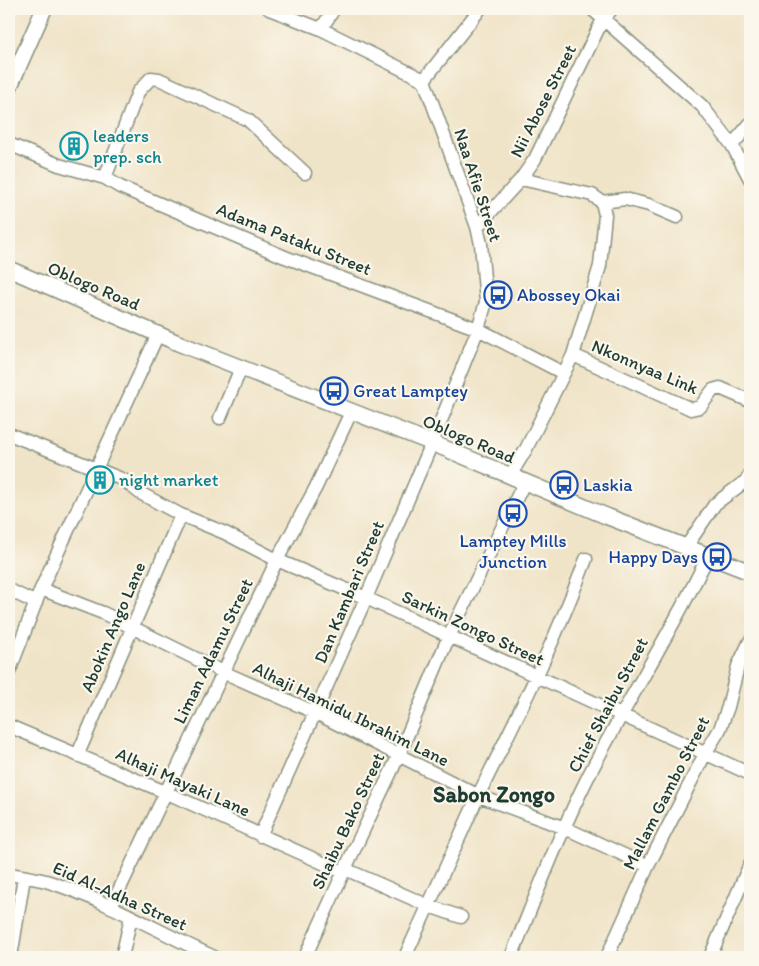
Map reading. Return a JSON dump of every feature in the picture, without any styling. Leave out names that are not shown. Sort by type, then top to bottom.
[{"type":"main road","points":[[9,88],[44,9]]},
{"type":"main road","name":"Oblogo Road","points":[[9,269],[241,368],[750,572]]},
{"type":"street","points":[[269,9],[321,29],[369,51],[424,80],[480,9]]},
{"type":"street","points":[[321,29],[334,9]]},
{"type":"street","points":[[592,9],[702,106],[732,146],[750,179]]},
{"type":"street","name":"Nii Abose Street","points":[[477,227],[521,179],[535,159],[604,19],[612,9]]},
{"type":"street","points":[[105,178],[138,92],[151,78],[159,78],[248,120],[306,173]]},
{"type":"street","name":"Naa Afie Street","points":[[424,80],[477,227],[485,277],[486,302],[478,329],[432,444]]},
{"type":"street","points":[[732,146],[750,124]]},
{"type":"street","name":"Adama Pataku Street","points":[[9,144],[59,164],[105,178],[120,187],[286,257],[478,329],[563,373]]},
{"type":"street","points":[[521,179],[592,195],[602,202],[625,199],[649,205],[677,218]]},
{"type":"street","name":"Shaibu Bako Street","points":[[305,957],[399,755],[517,479],[525,451],[573,355],[600,266],[605,215],[602,202]]},
{"type":"street","points":[[9,672],[41,589],[158,334]]},
{"type":"street","name":"Nkonnyaa Link","points":[[573,355],[691,409],[700,407],[713,390],[720,388],[750,401]]},
{"type":"street","points":[[220,418],[241,368]]},
{"type":"street","name":"Liman Adamu Street","points":[[111,907],[277,560],[316,487],[352,412]]},
{"type":"street","name":"Sarkin Zongo Street","points":[[9,434],[124,480],[140,493],[182,515],[225,533],[277,560],[366,598],[750,774]]},
{"type":"street","name":"Dan Kambari Street","points":[[260,836],[316,713],[432,444]]},
{"type":"street","points":[[686,547],[715,504],[747,480],[750,474]]},
{"type":"street","name":"Abokin Ango Lane","points":[[78,754],[131,628],[182,515]]},
{"type":"street","name":"Chief Shaibu Street","points":[[510,957],[589,775],[708,556]]},
{"type":"street","points":[[406,957],[479,796],[516,721],[535,676],[548,654],[586,560]]},
{"type":"street","name":"Alhaji Hamidu Ibrahim Lane","points":[[41,589],[103,613],[223,672],[316,713],[479,796],[565,828],[648,866]]},
{"type":"street","points":[[9,590],[36,603]]},
{"type":"street","name":"Mallam Gambo Street","points":[[607,957],[648,866],[705,754],[720,729],[738,666],[750,641]]},
{"type":"street","name":"Alhaji Mayaki Lane","points":[[9,726],[165,792],[260,836],[461,918]]},
{"type":"street","points":[[710,957],[750,864]]},
{"type":"street","name":"Eid Al-Adha Street","points":[[9,874],[45,881],[111,907],[214,957]]},
{"type":"street","points":[[11,957],[24,876]]},
{"type":"street","points":[[122,957],[131,917]]},
{"type":"place","name":"leaders prep. sch","points":[[74,146]]},
{"type":"place","name":"Abossey Okai","points":[[498,295]]},
{"type":"place","name":"Great Lamptey","points":[[334,391]]},
{"type":"place","name":"night market","points":[[100,480]]},
{"type":"place","name":"Laskia","points":[[564,485]]},
{"type":"place","name":"Lamptey Mills Junction","points":[[513,513]]},
{"type":"place","name":"Happy Days","points":[[717,557]]},
{"type":"district","name":"Sabon Zongo","points":[[494,794]]}]
